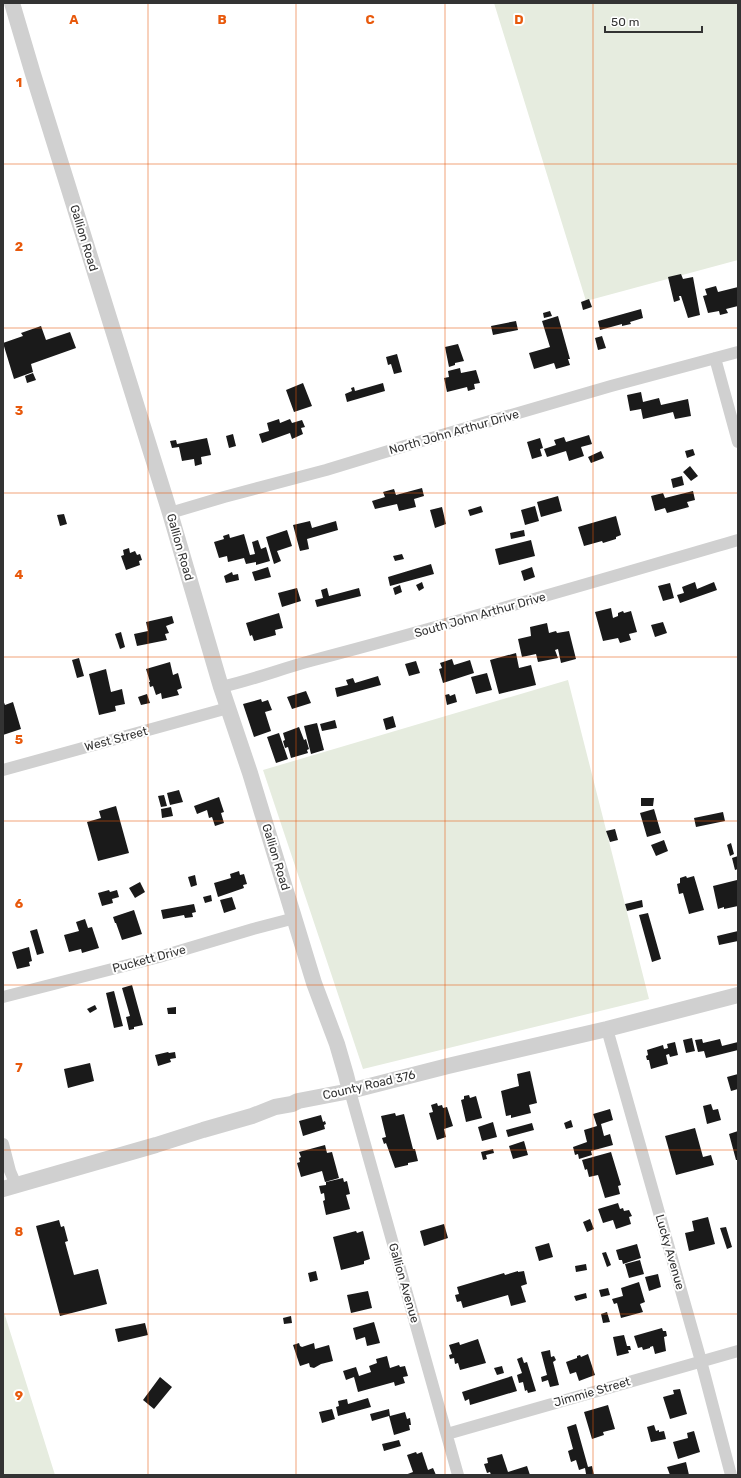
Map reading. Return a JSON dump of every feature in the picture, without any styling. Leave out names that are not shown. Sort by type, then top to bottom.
[{"type":"street","name":"Gallion Road","points":[[12,3],[170,513],[221,687],[253,781],[314,982],[339,1051],[350,1091]]},
{"type":"street","name":"North John Arthur Drive","points":[[170,513],[326,470],[604,388],[738,352]]},
{"type":"street","points":[[715,358],[738,442]]},
{"type":"street","name":"South John Arthur Drive","points":[[221,687],[244,682],[314,660],[454,622],[738,540]]},
{"type":"street","name":"West Street","points":[[3,770],[228,708]]},
{"type":"street","name":"Puckett Drive","points":[[3,997],[159,957],[252,929],[295,918]]},
{"type":"street","name":"County Road 376","points":[[9,1187],[156,1145],[252,1116],[275,1107],[350,1091],[448,1066],[607,1029],[738,994]]},
{"type":"street","name":"Lucky Avenue","points":[[607,1029],[701,1361],[731,1475]]},
{"type":"street","name":"Gallion Avenue","points":[[350,1091],[458,1475]]},
{"type":"street","points":[[3,1144],[10,1171],[9,1187]]},
{"type":"street","name":"Jimmie Street","points":[[447,1434],[738,1351]]},
{"type":"shaded area","points":[[494,3],[738,3],[738,260],[586,301]]},
{"type":"shaded area","points":[[568,680],[649,999],[363,1069],[263,770]]},
{"type":"shaded area","points":[[3,1309],[55,1475],[3,1475]]},
{"type":"building","points":[[681,274],[683,279],[693,277],[700,315],[688,318],[681,296],[679,296],[680,300],[674,302],[668,277]]},
{"type":"building","points":[[716,286],[718,292],[738,287],[738,306],[726,309],[728,313],[720,315],[719,311],[708,313],[703,296],[707,295],[705,289]]},
{"type":"building","points":[[589,299],[592,307],[583,310],[581,302]]},
{"type":"building","points":[[641,309],[643,318],[630,322],[631,324],[622,326],[622,324],[600,330],[598,321]]},
{"type":"building","points":[[550,311],[552,316],[544,318],[543,313]]},
{"type":"building","points":[[558,316],[570,359],[568,359],[570,365],[556,369],[554,363],[534,369],[529,353],[550,347],[542,321]]},
{"type":"building","points":[[516,321],[518,330],[493,335],[491,326]]},
{"type":"building","points":[[41,326],[46,340],[70,332],[76,348],[31,364],[33,372],[14,379],[3,343],[23,336],[21,333]]},
{"type":"building","points":[[602,336],[606,348],[598,350],[595,338]]},
{"type":"building","points":[[458,344],[464,361],[455,363],[455,365],[449,367],[445,347]]},
{"type":"building","points":[[397,354],[402,372],[394,374],[391,364],[388,365],[386,357]]},
{"type":"building","points":[[460,368],[461,373],[476,370],[480,383],[474,384],[475,389],[468,391],[467,387],[447,392],[444,378],[449,377],[448,371]]},
{"type":"building","points":[[33,373],[36,380],[27,383],[25,376]]},
{"type":"building","points":[[303,383],[312,406],[294,412],[286,390]]},
{"type":"building","points":[[383,383],[385,391],[347,402],[345,394],[352,391],[351,388],[354,387],[355,391]]},
{"type":"building","points":[[641,392],[643,402],[659,398],[661,405],[688,399],[691,416],[675,419],[673,412],[643,419],[641,409],[630,411],[627,395]]},
{"type":"building","points":[[279,419],[280,423],[290,419],[292,423],[302,420],[305,427],[301,428],[303,434],[292,439],[290,433],[262,443],[259,434],[269,431],[267,423]]},
{"type":"building","points":[[233,434],[236,446],[229,448],[226,436]]},
{"type":"building","points":[[589,435],[592,444],[581,447],[584,456],[569,461],[566,451],[547,457],[544,449],[556,445],[554,440],[564,437],[566,442]]},
{"type":"building","points":[[207,438],[211,455],[201,457],[202,464],[195,466],[194,459],[182,461],[179,447],[172,448],[170,441],[176,440],[177,444]]},
{"type":"building","points":[[540,438],[543,448],[540,449],[542,456],[532,459],[527,442]]},
{"type":"building","points":[[693,449],[695,455],[687,458],[685,451]]},
{"type":"building","points":[[601,451],[604,458],[591,463],[588,457]]},
{"type":"building","points":[[690,466],[698,476],[691,481],[683,472]]},
{"type":"building","points":[[682,476],[684,485],[673,488],[671,479]]},
{"type":"building","points":[[422,488],[424,496],[414,499],[416,507],[399,511],[397,504],[375,509],[372,501],[385,497],[383,492],[394,489],[396,495]]},
{"type":"building","points":[[693,491],[695,500],[687,502],[689,507],[667,513],[665,508],[655,511],[651,496],[663,493],[665,498]]},
{"type":"building","points":[[558,496],[562,511],[541,517],[537,502]]},
{"type":"building","points":[[481,506],[483,512],[470,516],[468,510]]},
{"type":"building","points":[[535,506],[539,521],[525,525],[521,510]]},
{"type":"building","points":[[442,507],[446,524],[435,528],[430,510]]},
{"type":"building","points":[[64,514],[67,524],[60,526],[57,515]]},
{"type":"building","points":[[616,516],[621,535],[616,537],[616,539],[603,543],[602,541],[584,546],[578,527]]},
{"type":"building","points":[[310,521],[312,528],[336,521],[338,530],[307,539],[309,549],[300,551],[293,525]]},
{"type":"building","points":[[287,530],[292,546],[277,551],[281,561],[274,564],[266,537]]},
{"type":"building","points":[[524,530],[525,536],[511,539],[510,533]]},
{"type":"building","points":[[229,534],[230,538],[244,534],[250,555],[255,554],[252,542],[258,540],[261,549],[266,547],[270,561],[256,565],[256,562],[246,564],[244,558],[228,562],[227,556],[219,558],[214,542],[224,539],[223,536]]},
{"type":"building","points":[[531,540],[535,556],[499,565],[495,549]]},
{"type":"building","points":[[129,548],[130,553],[135,551],[137,555],[140,554],[142,560],[139,561],[140,565],[126,570],[121,556],[124,555],[123,550]]},
{"type":"building","points":[[402,554],[404,559],[395,561],[393,556]]},
{"type":"building","points":[[431,564],[434,574],[390,586],[388,577]]},
{"type":"building","points":[[268,567],[271,577],[255,581],[252,572]]},
{"type":"building","points":[[532,567],[535,577],[524,581],[521,571]]},
{"type":"building","points":[[232,572],[233,575],[238,574],[239,580],[226,583],[224,576]]},
{"type":"building","points":[[422,582],[424,588],[419,591],[416,585]]},
{"type":"building","points":[[695,582],[697,589],[714,582],[717,590],[680,603],[677,595],[684,593],[682,587]]},
{"type":"building","points":[[670,583],[674,598],[663,601],[658,586]]},
{"type":"building","points":[[400,585],[402,592],[395,595],[393,588]]},
{"type":"building","points":[[297,588],[301,601],[282,607],[278,593]]},
{"type":"building","points":[[327,588],[329,596],[359,588],[361,596],[317,607],[315,600],[323,598],[321,590]]},
{"type":"building","points":[[611,608],[613,618],[618,616],[618,613],[623,611],[624,613],[631,611],[637,632],[629,634],[631,640],[620,643],[618,638],[603,641],[595,612]]},
{"type":"building","points":[[279,613],[283,628],[275,630],[276,635],[254,641],[252,635],[250,636],[246,623]]},
{"type":"building","points":[[172,616],[174,623],[166,626],[169,633],[165,634],[167,640],[137,646],[134,634],[148,631],[146,622]]},
{"type":"building","points":[[663,622],[667,633],[655,637],[651,625]]},
{"type":"building","points":[[547,623],[549,633],[556,631],[557,633],[569,631],[576,659],[561,663],[558,649],[555,650],[558,658],[538,662],[536,654],[522,657],[518,639],[531,636],[530,627]]},
{"type":"building","points":[[121,632],[125,647],[120,649],[115,634]]},
{"type":"building","points":[[516,653],[519,668],[531,665],[536,685],[499,694],[490,660]]},
{"type":"building","points":[[79,658],[84,676],[77,678],[72,660]]},
{"type":"building","points":[[452,659],[454,665],[470,660],[474,673],[443,683],[439,669],[442,668],[440,663]]},
{"type":"building","points":[[416,661],[420,673],[409,676],[405,664]]},
{"type":"building","points":[[170,662],[173,675],[178,673],[182,688],[177,690],[179,695],[162,699],[161,693],[156,695],[153,686],[150,687],[146,669]]},
{"type":"building","points":[[106,669],[111,692],[122,689],[125,704],[115,706],[116,711],[99,715],[89,674]]},
{"type":"building","points":[[487,673],[492,690],[476,694],[471,677]]},
{"type":"building","points":[[378,676],[381,685],[337,697],[335,688],[348,685],[346,680],[353,678],[355,683]]},
{"type":"building","points":[[306,691],[311,703],[292,709],[287,697]]},
{"type":"building","points":[[147,694],[150,703],[141,705],[138,697]]},
{"type":"building","points":[[449,694],[450,696],[455,694],[457,702],[447,705],[445,695]]},
{"type":"building","points":[[261,699],[262,702],[268,700],[272,710],[265,712],[271,731],[254,737],[243,704]]},
{"type":"building","points":[[3,700],[5,705],[13,702],[21,729],[3,735]]},
{"type":"building","points":[[393,716],[396,727],[386,730],[383,719]]},
{"type":"building","points":[[335,720],[337,728],[322,731],[320,724]]},
{"type":"building","points":[[317,723],[324,750],[311,754],[304,726]]},
{"type":"building","points":[[299,727],[304,740],[306,739],[309,749],[307,750],[308,753],[291,758],[288,747],[285,748],[283,733]]},
{"type":"building","points":[[279,733],[288,759],[276,763],[267,737]]},
{"type":"building","points":[[179,790],[183,802],[170,805],[167,793]]},
{"type":"building","points":[[164,795],[167,806],[161,807],[158,796]]},
{"type":"building","points":[[219,797],[224,812],[221,813],[224,823],[215,826],[212,817],[209,818],[207,810],[197,814],[194,806]]},
{"type":"building","points":[[641,798],[654,798],[653,806],[641,806]]},
{"type":"building","points":[[116,806],[129,853],[98,861],[87,822],[101,818],[99,811]]},
{"type":"building","points":[[171,807],[173,816],[162,818],[161,809]]},
{"type":"building","points":[[654,809],[661,833],[647,837],[640,813]]},
{"type":"building","points":[[723,812],[725,821],[696,827],[694,818]]},
{"type":"building","points":[[615,829],[618,840],[610,842],[606,831]]},
{"type":"building","points":[[664,840],[668,851],[656,856],[651,845]]},
{"type":"building","points":[[731,843],[734,854],[730,856],[727,845]]},
{"type":"building","points":[[738,856],[738,869],[735,870],[732,858]]},
{"type":"building","points":[[239,871],[240,875],[244,874],[247,884],[243,885],[244,888],[218,897],[214,883],[231,878],[230,874]]},
{"type":"building","points":[[195,875],[197,885],[191,887],[188,877]]},
{"type":"building","points":[[686,876],[687,878],[694,876],[704,910],[689,914],[683,893],[679,894],[677,884],[680,883],[680,878]]},
{"type":"building","points":[[737,880],[738,906],[718,909],[713,886]]},
{"type":"building","points":[[140,882],[145,892],[135,898],[129,888]]},
{"type":"building","points":[[109,890],[110,892],[117,890],[119,897],[112,899],[113,903],[102,906],[98,893]]},
{"type":"building","points":[[211,895],[212,901],[205,903],[203,897]]},
{"type":"building","points":[[232,897],[236,909],[224,913],[220,900]]},
{"type":"building","points":[[642,900],[643,907],[627,911],[625,904]]},
{"type":"building","points":[[194,904],[196,912],[192,913],[193,917],[185,918],[184,915],[163,919],[161,910]]},
{"type":"building","points":[[134,910],[142,934],[122,940],[113,917]]},
{"type":"building","points":[[648,913],[661,959],[652,962],[639,915]]},
{"type":"building","points":[[85,919],[88,928],[92,927],[99,948],[82,953],[81,949],[69,952],[64,935],[79,931],[76,922]]},
{"type":"building","points":[[37,929],[44,953],[37,955],[30,931]]},
{"type":"building","points":[[738,931],[738,941],[719,945],[717,936]]},
{"type":"building","points":[[29,947],[32,961],[29,962],[30,966],[17,969],[12,952]]},
{"type":"building","points":[[132,985],[143,1025],[129,1030],[126,1017],[130,1016],[122,988]]},
{"type":"building","points":[[114,991],[123,1026],[114,1028],[106,993]]},
{"type":"building","points":[[95,1005],[97,1009],[90,1013],[87,1009]]},
{"type":"building","points":[[176,1007],[176,1014],[168,1014],[167,1008]]},
{"type":"building","points":[[692,1038],[695,1051],[686,1053],[683,1040]]},
{"type":"building","points":[[702,1039],[703,1043],[720,1039],[722,1046],[738,1042],[738,1050],[706,1058],[704,1051],[698,1052],[695,1040]]},
{"type":"building","points":[[675,1042],[678,1055],[670,1057],[669,1054],[666,1055],[668,1064],[651,1069],[649,1060],[647,1060],[646,1056],[648,1055],[647,1050],[663,1045],[664,1049],[668,1048],[667,1044]]},
{"type":"building","points":[[175,1052],[176,1058],[170,1059],[171,1062],[158,1066],[155,1055]]},
{"type":"building","points":[[90,1063],[94,1081],[68,1088],[64,1069]]},
{"type":"building","points":[[530,1071],[537,1103],[529,1105],[531,1113],[511,1118],[511,1115],[506,1116],[501,1091],[519,1086],[517,1074]]},
{"type":"building","points":[[738,1074],[738,1089],[731,1091],[727,1077]]},
{"type":"building","points":[[469,1095],[470,1098],[476,1096],[482,1118],[466,1122],[461,1100],[464,1099],[464,1096]]},
{"type":"building","points":[[437,1103],[438,1106],[442,1105],[443,1108],[447,1107],[453,1126],[444,1129],[446,1137],[437,1140],[429,1113],[433,1112],[431,1105]]},
{"type":"building","points":[[711,1104],[713,1110],[718,1109],[721,1120],[707,1124],[703,1106]]},
{"type":"building","points":[[610,1109],[613,1120],[601,1124],[604,1136],[610,1134],[613,1145],[591,1151],[592,1155],[579,1159],[578,1154],[575,1155],[573,1147],[587,1142],[584,1130],[597,1126],[593,1114]]},
{"type":"building","points":[[395,1113],[396,1116],[404,1114],[413,1149],[415,1149],[418,1161],[395,1168],[386,1143],[384,1144],[382,1138],[386,1137],[381,1116]]},
{"type":"building","points":[[321,1115],[323,1122],[325,1121],[326,1124],[324,1125],[325,1129],[303,1136],[299,1121]]},
{"type":"building","points":[[571,1120],[573,1127],[566,1129],[564,1123]]},
{"type":"building","points":[[493,1122],[497,1137],[482,1141],[478,1127]]},
{"type":"building","points":[[532,1123],[534,1130],[508,1137],[506,1130]]},
{"type":"building","points":[[695,1128],[703,1157],[711,1155],[714,1165],[676,1175],[665,1136]]},
{"type":"building","points":[[738,1131],[738,1160],[736,1160],[729,1134]]},
{"type":"building","points":[[524,1141],[528,1155],[513,1159],[509,1146]]},
{"type":"building","points":[[325,1145],[327,1153],[332,1152],[339,1178],[325,1182],[322,1171],[301,1177],[297,1163],[300,1162],[299,1158],[301,1157],[299,1152]]},
{"type":"building","points":[[493,1149],[494,1153],[486,1155],[487,1159],[483,1160],[481,1152]]},
{"type":"building","points":[[611,1152],[621,1185],[618,1186],[620,1194],[605,1198],[598,1175],[589,1177],[582,1160]]},
{"type":"building","points":[[343,1178],[344,1182],[347,1181],[350,1194],[346,1195],[350,1209],[326,1215],[323,1201],[325,1200],[324,1193],[321,1194],[319,1186],[326,1185],[326,1182]]},
{"type":"building","points":[[618,1203],[620,1209],[623,1208],[624,1211],[629,1210],[632,1216],[629,1217],[631,1224],[616,1229],[613,1220],[603,1223],[598,1209]]},
{"type":"building","points":[[708,1217],[715,1244],[689,1251],[685,1233],[694,1231],[692,1221]]},
{"type":"building","points":[[590,1219],[594,1229],[587,1232],[583,1222]]},
{"type":"building","points":[[59,1220],[61,1227],[64,1226],[68,1241],[65,1242],[74,1275],[98,1269],[107,1304],[60,1316],[36,1226]]},
{"type":"building","points":[[444,1224],[448,1238],[424,1246],[420,1231]]},
{"type":"building","points":[[726,1227],[732,1247],[727,1249],[720,1228]]},
{"type":"building","points":[[356,1231],[357,1233],[363,1231],[370,1259],[364,1261],[364,1264],[341,1270],[333,1237]]},
{"type":"building","points":[[549,1243],[553,1257],[539,1261],[535,1247]]},
{"type":"building","points":[[637,1244],[641,1258],[623,1264],[622,1260],[619,1260],[616,1250]]},
{"type":"building","points":[[606,1252],[611,1265],[607,1267],[602,1253]]},
{"type":"building","points":[[640,1260],[644,1274],[629,1278],[625,1264]]},
{"type":"building","points":[[586,1264],[587,1270],[576,1272],[575,1266]]},
{"type":"building","points":[[316,1271],[318,1280],[310,1282],[308,1273]]},
{"type":"building","points":[[518,1271],[524,1271],[527,1284],[521,1286],[526,1302],[511,1306],[508,1295],[463,1308],[461,1301],[457,1302],[455,1295],[459,1294],[457,1287],[504,1273],[505,1275]]},
{"type":"building","points":[[658,1274],[661,1287],[649,1291],[645,1277]]},
{"type":"building","points":[[639,1282],[645,1302],[640,1304],[643,1312],[621,1318],[617,1303],[614,1304],[612,1299],[623,1296],[621,1288]]},
{"type":"building","points":[[608,1288],[610,1295],[601,1297],[599,1290]]},
{"type":"building","points":[[368,1291],[372,1308],[351,1313],[347,1295]]},
{"type":"building","points":[[586,1293],[587,1298],[576,1301],[574,1296]]},
{"type":"building","points":[[607,1312],[610,1322],[603,1323],[601,1314]]},
{"type":"building","points":[[291,1316],[292,1323],[284,1324],[283,1318]]},
{"type":"building","points":[[374,1322],[380,1343],[367,1346],[365,1337],[356,1340],[353,1328]]},
{"type":"building","points":[[145,1323],[148,1335],[118,1342],[115,1329]]},
{"type":"building","points":[[662,1328],[663,1331],[666,1331],[667,1336],[664,1337],[666,1351],[655,1354],[653,1346],[643,1350],[642,1347],[638,1348],[634,1336]]},
{"type":"building","points":[[624,1335],[627,1346],[630,1346],[631,1350],[628,1350],[629,1353],[617,1356],[613,1337]]},
{"type":"building","points":[[478,1339],[486,1363],[460,1370],[458,1363],[455,1364],[454,1358],[450,1359],[449,1355],[452,1354],[449,1345],[459,1342],[460,1345]]},
{"type":"building","points":[[299,1343],[302,1347],[314,1343],[315,1349],[329,1345],[333,1361],[321,1364],[314,1368],[310,1367],[309,1363],[300,1366],[293,1345]]},
{"type":"building","points":[[550,1350],[551,1357],[554,1356],[556,1360],[553,1362],[559,1385],[550,1387],[548,1380],[542,1382],[541,1377],[547,1375],[541,1352]]},
{"type":"building","points":[[588,1354],[595,1375],[579,1381],[576,1372],[570,1374],[566,1362],[577,1358],[577,1356],[580,1355],[581,1357]]},
{"type":"building","points":[[387,1356],[390,1368],[399,1365],[400,1367],[405,1366],[408,1376],[403,1377],[405,1383],[395,1386],[394,1382],[358,1392],[354,1377],[346,1380],[343,1371],[356,1367],[359,1376],[371,1372],[369,1366],[377,1363],[376,1359]]},
{"type":"building","points":[[522,1357],[524,1363],[527,1362],[536,1391],[528,1393],[527,1390],[525,1391],[523,1382],[519,1383],[517,1375],[522,1373],[517,1359]]},
{"type":"building","points":[[502,1366],[504,1373],[497,1375],[494,1368]]},
{"type":"building","points":[[512,1376],[517,1391],[470,1405],[469,1399],[465,1401],[462,1392]]},
{"type":"building","points":[[160,1377],[172,1387],[154,1409],[143,1400]]},
{"type":"building","points":[[680,1389],[687,1414],[670,1419],[663,1397],[674,1394],[673,1390]]},
{"type":"building","points":[[368,1398],[371,1407],[338,1416],[336,1407],[339,1406],[338,1401],[347,1399],[348,1404]]},
{"type":"building","points":[[608,1405],[615,1429],[603,1432],[604,1435],[592,1439],[584,1412]]},
{"type":"building","points":[[332,1409],[335,1419],[322,1423],[319,1412]]},
{"type":"building","points":[[389,1409],[390,1416],[405,1412],[407,1419],[410,1418],[410,1430],[394,1435],[389,1416],[372,1421],[370,1414]]},
{"type":"building","points":[[576,1424],[588,1467],[592,1466],[594,1475],[586,1474],[585,1468],[579,1470],[576,1460],[571,1462],[568,1451],[573,1449],[567,1427]]},
{"type":"building","points":[[654,1425],[656,1431],[664,1431],[666,1439],[651,1442],[647,1427]]},
{"type":"building","points":[[694,1431],[700,1452],[678,1459],[673,1442],[688,1438],[687,1433]]},
{"type":"building","points":[[399,1440],[401,1446],[384,1451],[382,1444]]},
{"type":"building","points":[[416,1452],[417,1454],[422,1452],[428,1470],[433,1468],[436,1475],[405,1475],[413,1472],[407,1455]]},
{"type":"building","points":[[502,1454],[508,1472],[527,1466],[530,1475],[491,1475],[490,1472],[487,1473],[484,1464],[488,1463],[487,1458]]},
{"type":"building","points":[[686,1462],[689,1475],[670,1475],[667,1467]]}]
